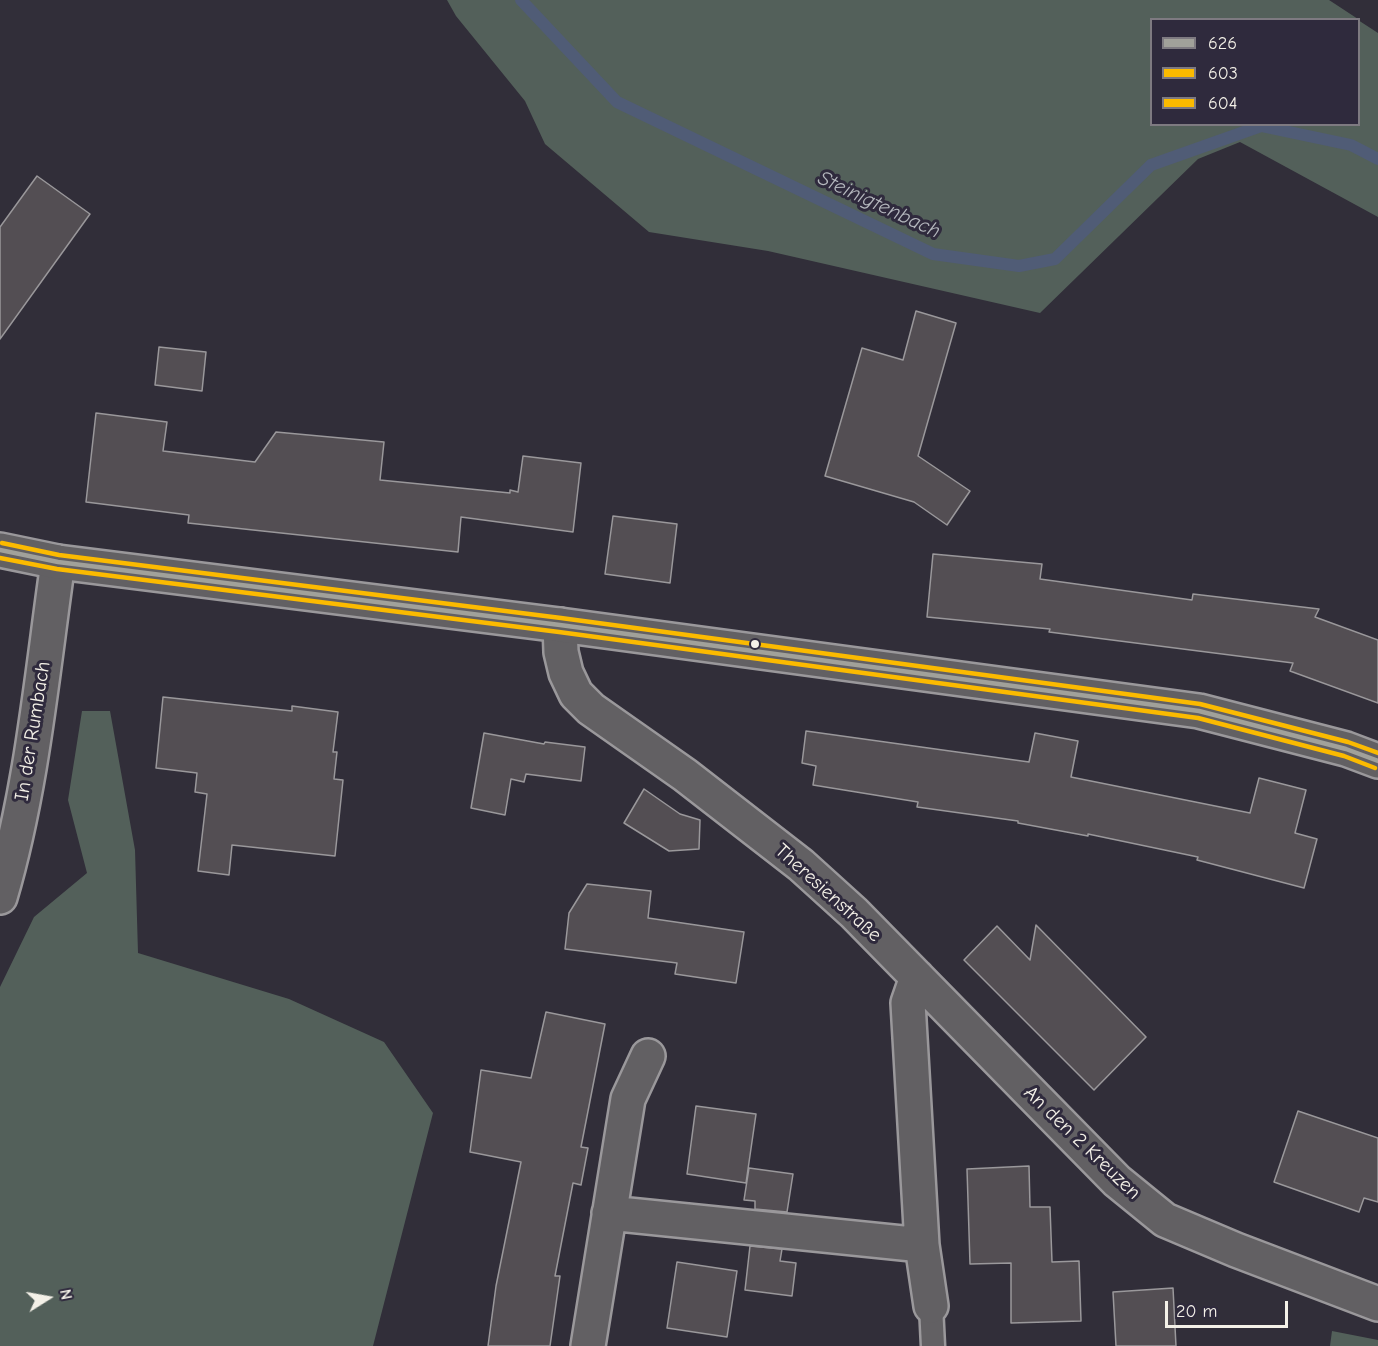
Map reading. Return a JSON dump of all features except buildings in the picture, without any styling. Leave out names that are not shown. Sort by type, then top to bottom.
[{"type":"street","points":[[0,550],[58,562],[560,625],[1199,711],[1346,749],[1378,761]]},
{"type":"street","name":"In der Rumbach","points":[[0,897],[18,825],[58,562]]},
{"type":"street","name":"Theresienstraße","points":[[560,625],[561,652],[566,673],[576,694],[591,709],[686,775],[801,865],[854,913],[917,977]]},
{"type":"street","points":[[917,977],[908,1003],[922,1245],[931,1306]]},
{"type":"street","name":"An den 2 Kreuzen","points":[[917,977],[1116,1181],[1165,1220],[1236,1250],[1378,1304]]},
{"type":"street","points":[[588,1346],[628,1099],[648,1056]]},
{"type":"street","points":[[609,1213],[922,1245]]},
{"type":"lane","points":[[931,1306],[933,1346]]},
{"type":"shaded area","points":[[447,0],[1329,0],[1356,18],[1150,18],[1150,126],[1360,126],[1360,21],[1378,33],[1378,217],[1240,142],[1198,159],[1040,313],[768,251],[649,232],[545,144],[525,101],[456,16]]},
{"type":"shaded area","points":[[82,711],[110,711],[135,850],[138,953],[289,999],[384,1042],[433,1113],[373,1346],[0,1346],[0,987],[34,917],[87,873],[68,800]]},
{"type":"shaded area","points":[[1332,1331],[1378,1340],[1378,1346],[1330,1346]]},
{"type":"waterway","name":"Steinigtenbach","points":[[521,0],[617,102],[933,254],[1019,266],[1055,259],[1151,165],[1261,126],[1351,145],[1378,159]]},
{"type":"transit line","name":"604","points":[[2,543],[59,555],[561,618],[1200,704],[1348,742],[1378,753]]},
{"type":"transit line","name":"626","points":[[0,550],[58,562],[560,625],[1199,711],[1346,749],[1378,761]]},
{"type":"transit line","name":"603","points":[[0,558],[57,569],[559,632],[1198,718],[1344,756],[1375,768]]}]
